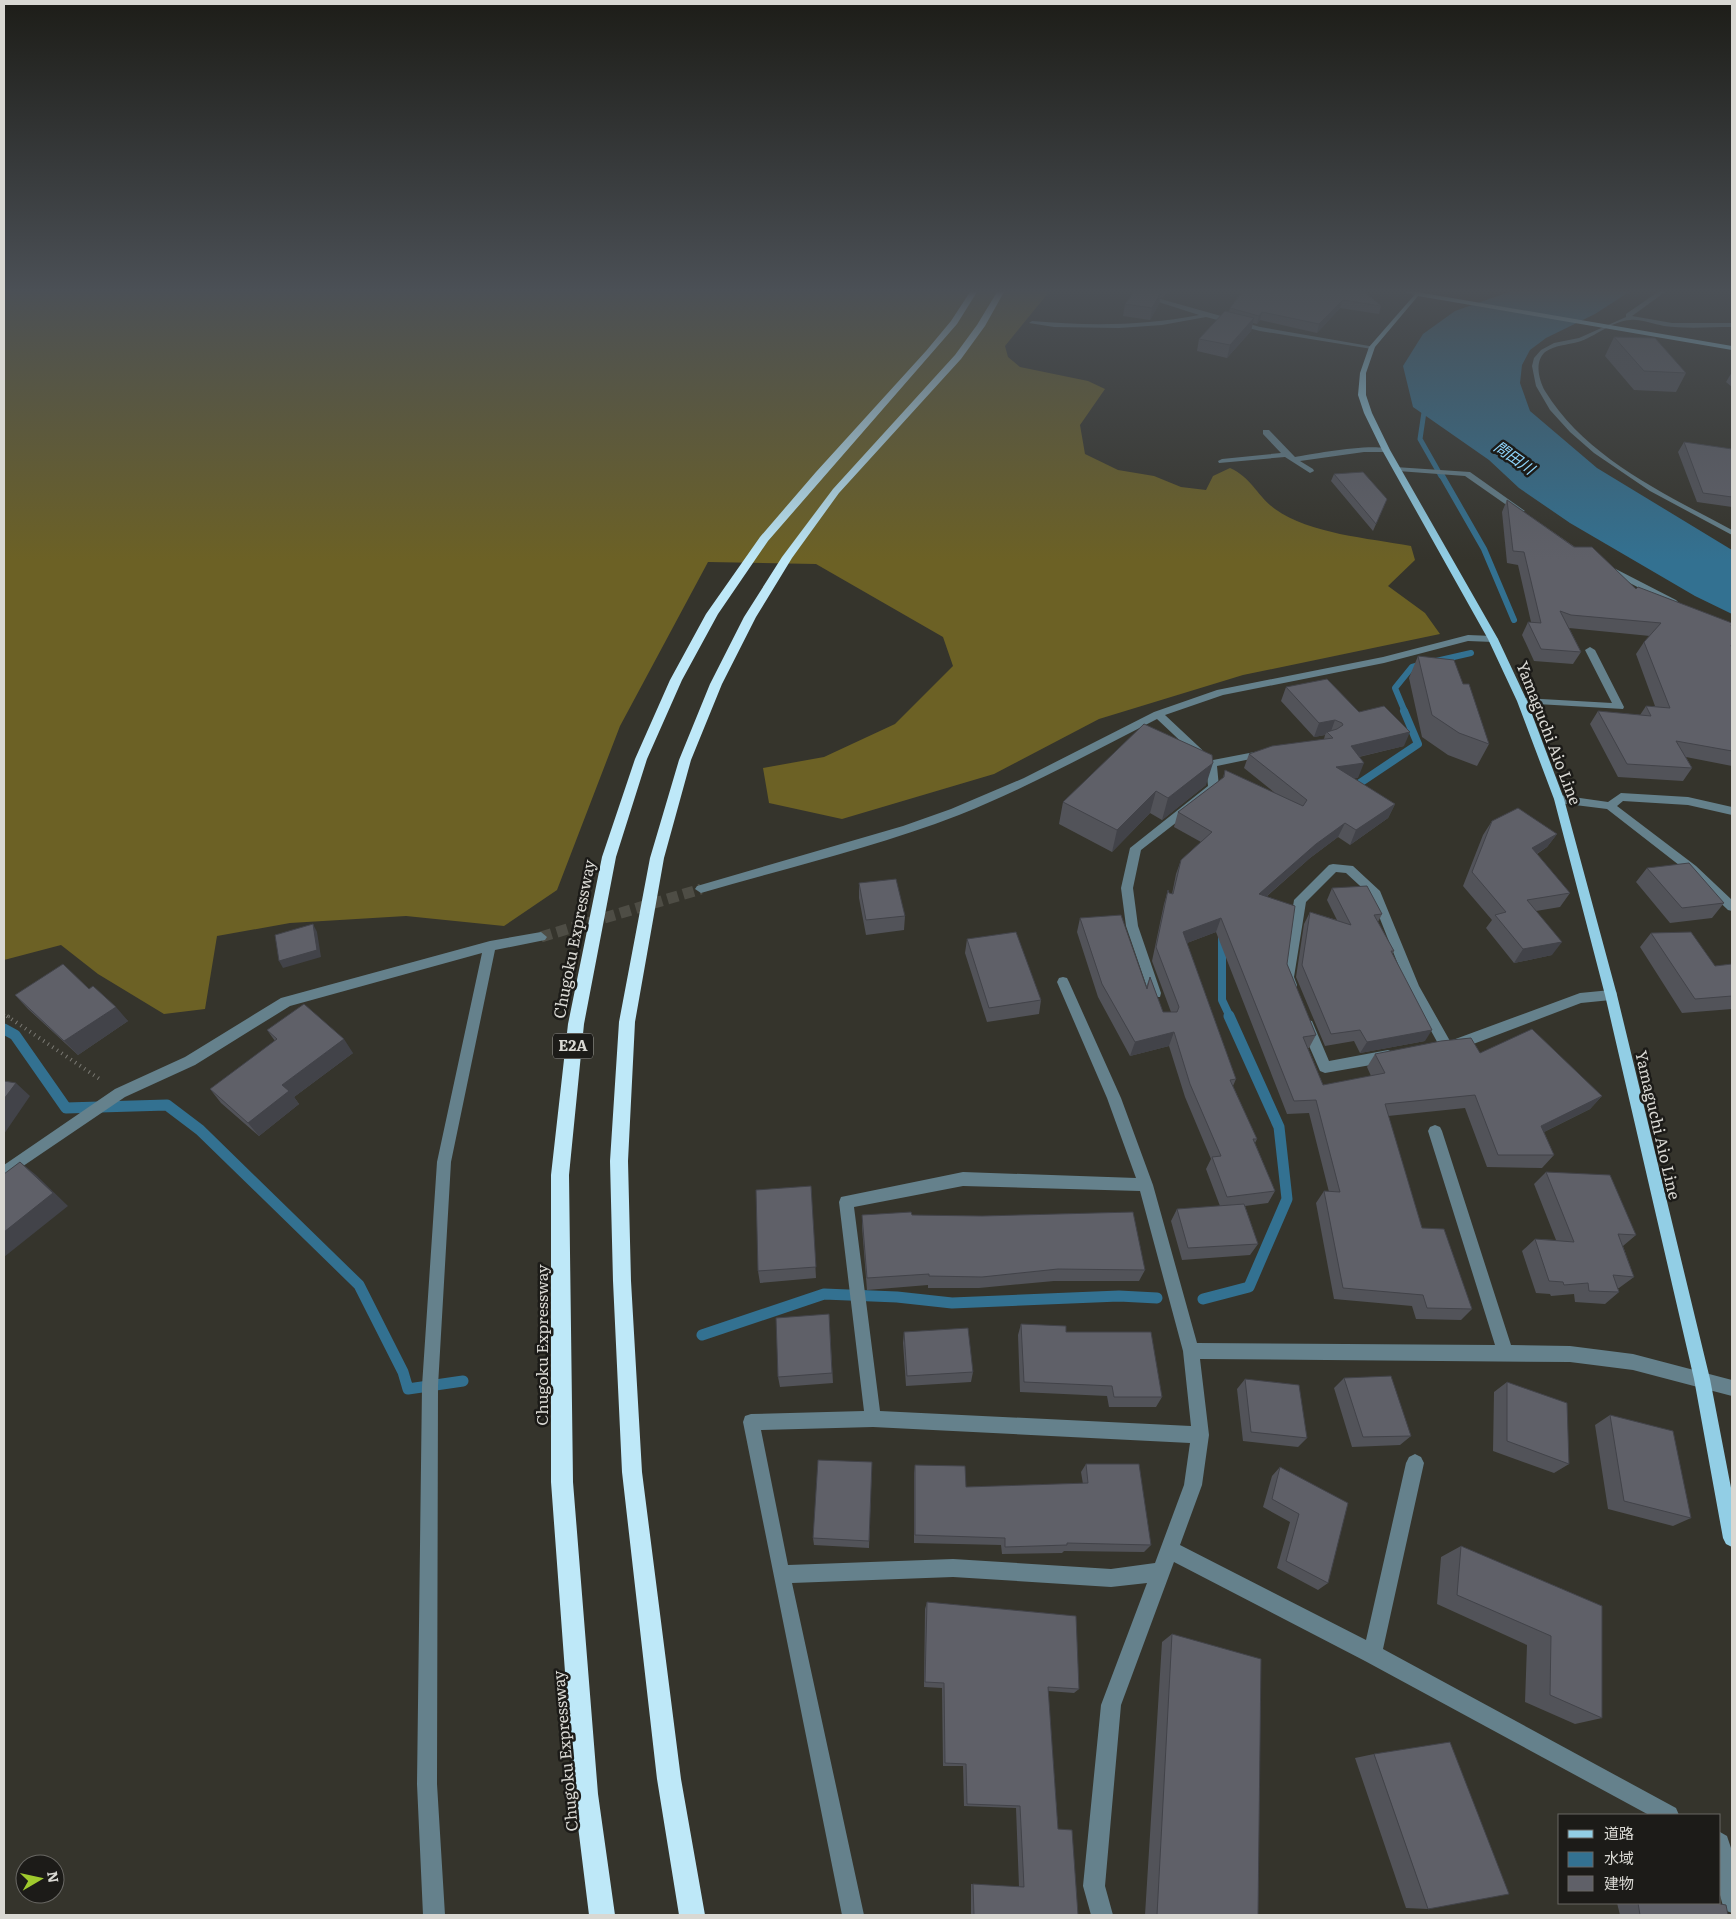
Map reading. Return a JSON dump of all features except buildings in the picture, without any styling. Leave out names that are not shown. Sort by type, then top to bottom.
[{"type":"highway","name":"Chugoku Expressway","points":[[602,1915],[586,1794],[562,1482],[560,1174],[576,1024],[609,857],[641,759],[676,680],[712,614],[764,539],[819,474],[904,382]]},
{"type":"highway","points":[[692,1915],[669,1780],[632,1472],[622,1281],[619,1161],[627,1022],[656,858],[685,760],[716,684],[754,610],[787,556],[836,491],[936,382]]},
{"type":"main road","name":"Yamaguchi Aio Line","points":[[1363,382],[1362,395],[1368,413],[1386,450],[1493,639],[1522,701],[1559,799],[1611,995],[1702,1379],[1732,1538]]},
{"type":"street","points":[[1537,382],[1552,409],[1571,430],[1599,452],[1675,501],[1732,533]]},
{"type":"street","points":[[1266,432],[1287,455],[1310,471]]},
{"type":"street","points":[[1295,459],[1364,450],[1386,450]]},
{"type":"street","points":[[1222,462],[1287,455]]},
{"type":"street","points":[[1398,470],[1450,471],[1467,474],[1532,518]]},
{"type":"street","points":[[1597,561],[1680,606]]},
{"type":"street","points":[[701,889],[908,829],[955,812],[1028,781],[1158,714],[1221,692],[1384,660],[1468,638],[1493,639]]},
{"type":"street","points":[[1522,701],[1619,707],[1590,650]]},
{"type":"street","points":[[1158,714],[1211,764],[1214,787],[1136,848],[1134,854],[1128,888],[1132,926],[1158,1003]]},
{"type":"street","points":[[1211,764],[1275,751]]},
{"type":"street","points":[[1610,806],[1620,798],[1688,801],[1732,811]]},
{"type":"street","points":[[1559,799],[1610,806],[1692,868],[1732,907]]},
{"type":"street","points":[[1296,995],[1288,977],[1300,900],[1333,868],[1349,869],[1376,894],[1413,987],[1446,1045]]},
{"type":"street","points":[[4,1173],[120,1093],[190,1061],[286,1002],[490,946],[541,937]]},
{"type":"street","points":[[434,1915],[427,1784],[430,1386],[444,1162],[490,946]]},
{"type":"street","points":[[1063,982],[1114,1098],[1146,1185],[1191,1351],[1200,1435],[1193,1485],[1111,1705],[1094,1886],[1102,1915]]},
{"type":"street","points":[[1428,1048],[1468,1041],[1580,998],[1611,995]]},
{"type":"street","points":[[1303,1013],[1325,1067],[1400,1054]]},
{"type":"street","points":[[1435,1131],[1506,1354]]},
{"type":"street","points":[[873,1419],[846,1202],[963,1179],[1146,1185]]},
{"type":"street","points":[[1191,1351],[1570,1354],[1649,1366],[1732,1388]]},
{"type":"street","points":[[853,1915],[751,1422],[873,1419],[1200,1435]]},
{"type":"street","points":[[1372,1654],[1415,1463]]},
{"type":"street","points":[[1168,1549],[1372,1654],[1667,1814]]},
{"type":"street","points":[[781,1574],[953,1568],[1111,1578],[1159,1572]]},
{"type":"street","points":[[1721,1848],[1732,1902]]},
{"type":"path","points":[[4,1015],[13,1019],[120,1093]]},
{"type":"shaded area","points":[[4,382],[1089,382],[1105,389],[1080,425],[1085,454],[1118,470],[1154,476],[1181,487],[1206,490],[1213,476],[1230,468],[1244,477],[1263,499],[1275,509],[1305,524],[1340,534],[1411,546],[1415,560],[1388,586],[1425,613],[1440,634],[1243,675],[1099,719],[994,774],[842,819],[769,803],[763,768],[824,757],[895,724],[953,666],[943,637],[816,564],[708,562],[620,726],[557,890],[504,926],[406,916],[290,923],[217,936],[205,1009],[164,1014],[98,974],[61,945],[4,960]]},
{"type":"water","name":"問田川","points":[[1407,382],[1520,382],[1530,411],[1597,468],[1732,550],[1732,614],[1695,596],[1570,523],[1519,488],[1489,460],[1413,407]]},
{"type":"waterway","points":[[1432,408],[1424,412],[1420,439],[1441,476]]},
{"type":"waterway","points":[[1441,474],[1484,549],[1514,620]]},
{"type":"waterway","points":[[1436,661],[1471,653]]},
{"type":"waterway","points":[[1405,712],[1395,688],[1412,667],[1423,664]]},
{"type":"waterway","points":[[1351,789],[1418,744],[1404,711]]},
{"type":"waterway","points":[[1222,936],[1222,1000],[1230,1017]]},
{"type":"waterway","points":[[1203,1299],[1249,1287],[1287,1199],[1279,1127],[1229,1016]]},
{"type":"waterway","points":[[4,1029],[15,1035],[66,1108],[167,1105],[200,1130],[359,1285],[403,1372],[408,1389],[463,1381]]},
{"type":"waterway","points":[[702,1335],[824,1294],[897,1297],[952,1303],[1119,1296],[1157,1298]]},
{"type":"tunnel","points":[[541,937],[701,889]]}]
